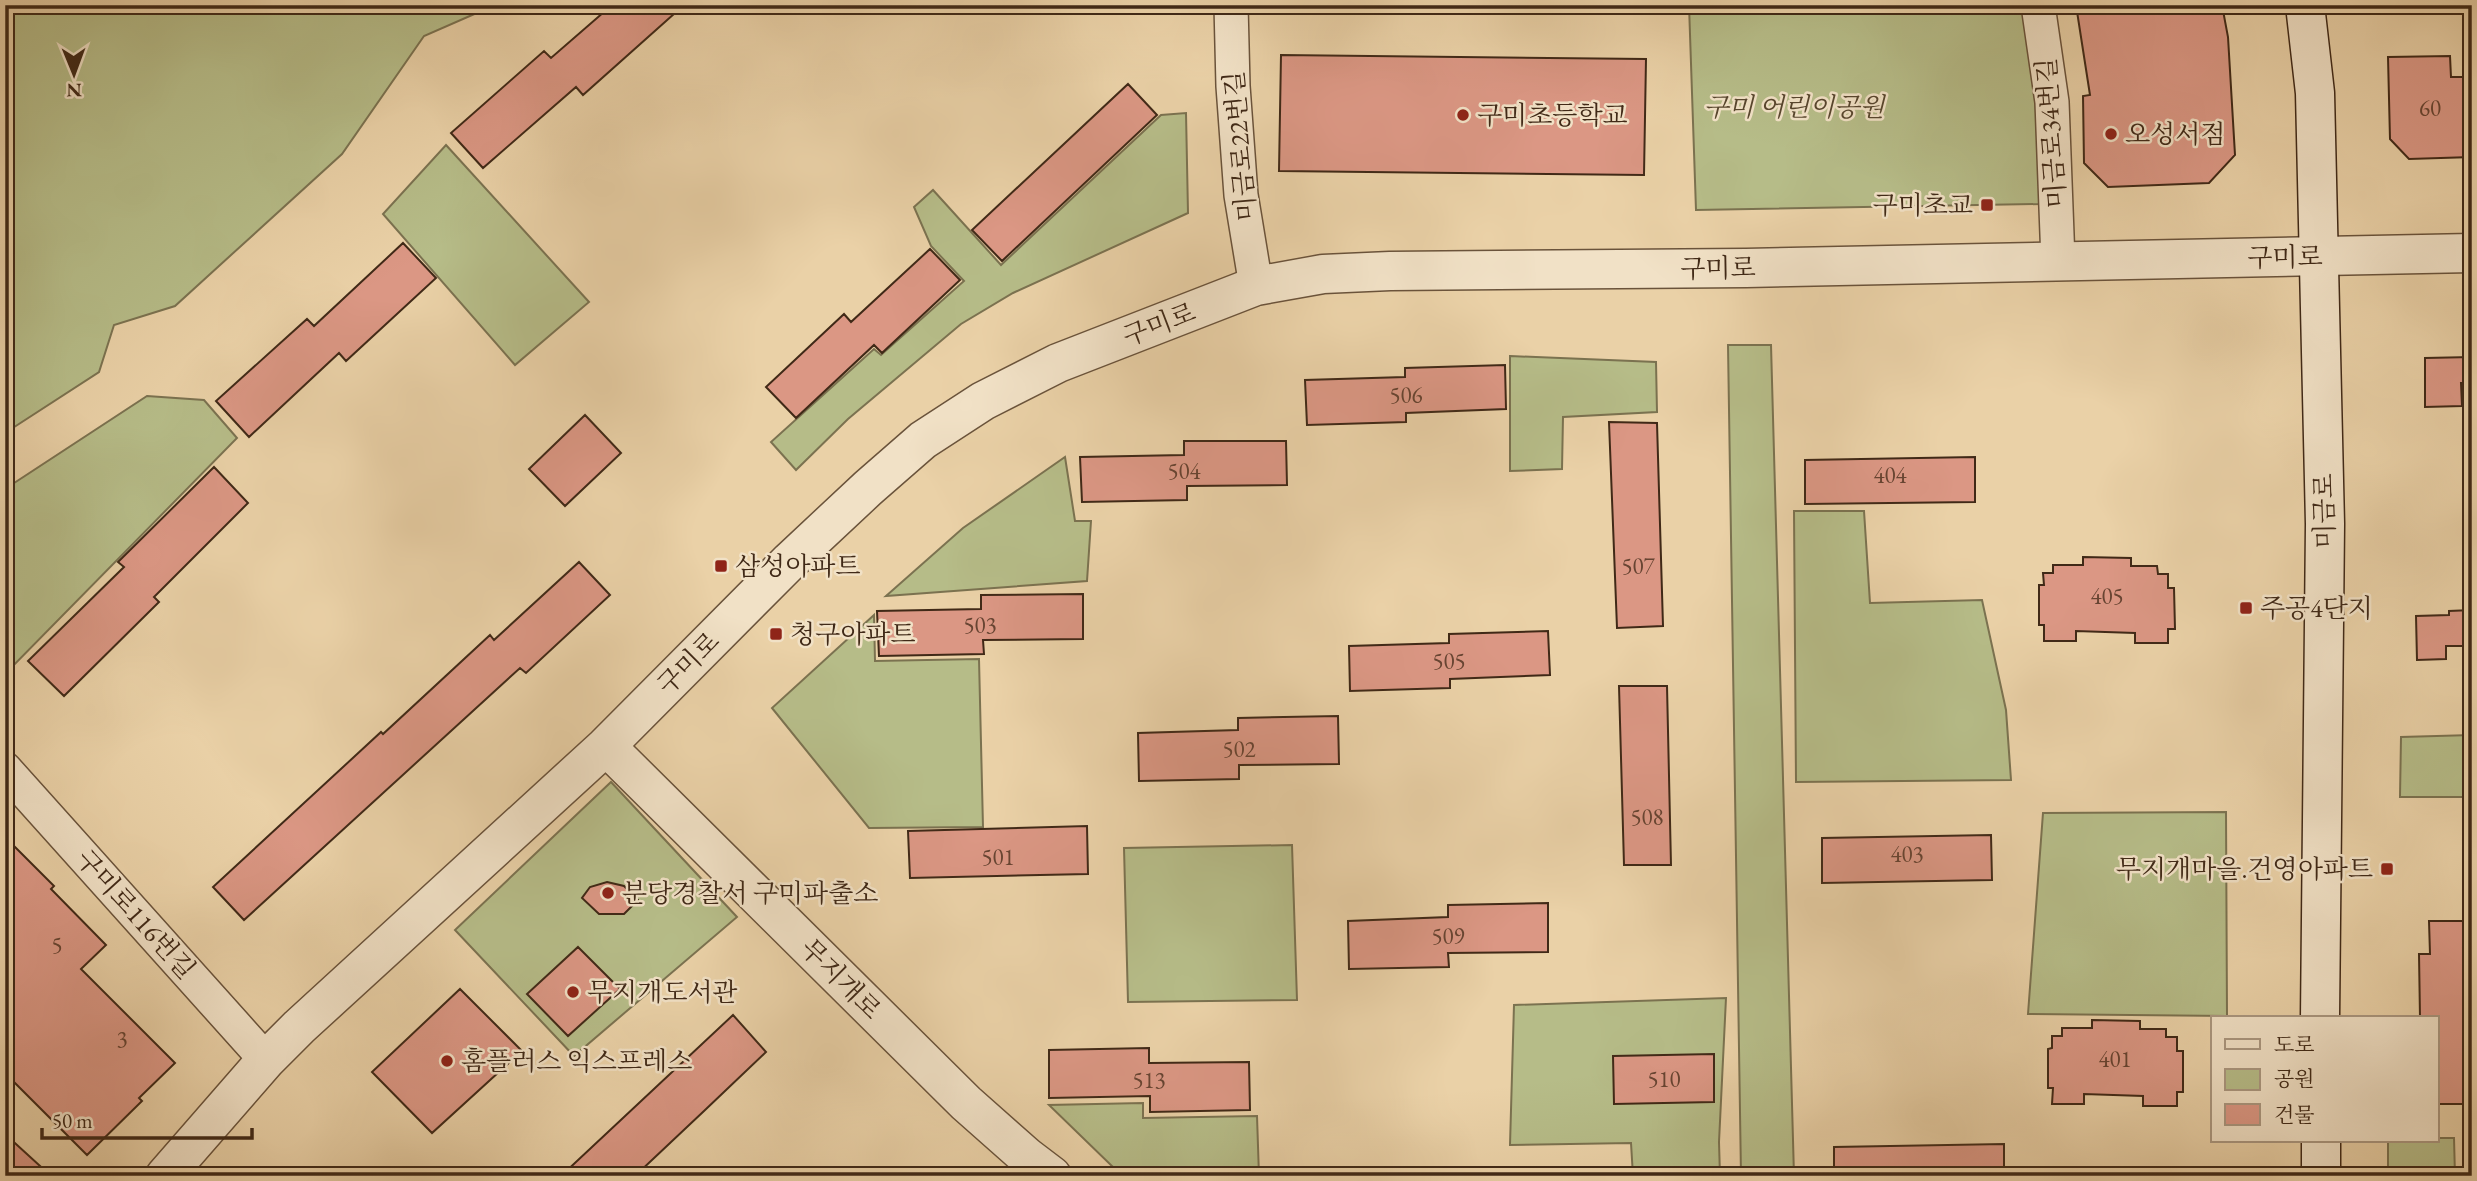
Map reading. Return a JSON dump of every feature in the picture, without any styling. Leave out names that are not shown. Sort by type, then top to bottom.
[{"type":"street","name":"미금로22번길","points":[[1231,5],[1233,86],[1241,195],[1256,286]]},
{"type":"street","name":"미금로34번길","points":[[2038,5],[2052,102],[2058,261]]},
{"type":"street","name":"미금로","points":[[2305,5],[2315,93],[2325,524],[2320,1016]]},
{"type":"street","name":"구미로","points":[[165,1176],[266,1060],[606,746],[790,561],[868,488],[923,440],[983,401],[1058,363],[1256,286],[1323,274],[2472,253]]},
{"type":"street","name":"무지개로","points":[[606,746],[966,1103],[1052,1176]]},
{"type":"street","name":"구미로116번길","points":[[10,783],[266,1060]]},
{"type":"street","points":[[2321,1142],[2321,1176]]},
{"type":"green space","points":[[5,5],[495,5],[424,36],[342,154],[175,306],[114,325],[99,372],[5,433]]},
{"type":"green space","name":"구미 어린이공원","points":[[1689,5],[2023,5],[2035,91],[2040,204],[1696,210]]},
{"type":"green space","points":[[1186,113],[1188,213],[1013,293],[961,324],[848,419],[796,470],[771,442],[874,349],[881,355],[964,281],[931,246],[914,207],[933,190],[1001,265],[1161,115]]},
{"type":"green space","points":[[446,145],[589,302],[515,365],[383,214]]},
{"type":"green space","points":[[1728,345],[1771,345],[1794,1176],[1741,1176]]},
{"type":"green space","points":[[1510,356],[1656,362],[1657,412],[1563,417],[1562,469],[1510,471]]},
{"type":"green space","points":[[147,396],[204,400],[237,438],[9,670],[5,667],[5,489]]},
{"type":"green space","points":[[1065,457],[1075,521],[1091,521],[1087,581],[886,596],[963,528]]},
{"type":"green space","points":[[1794,511],[1864,511],[1870,603],[1982,600],[2006,710],[2011,780],[1796,782]]},
{"type":"green space","points":[[874,615],[875,661],[979,659],[983,827],[869,828],[772,708]]},
{"type":"green space","points":[[2472,735],[2472,797],[2400,797],[2401,737]]},
{"type":"green space","points":[[611,782],[737,917],[574,1056],[455,930]]},
{"type":"green space","points":[[2226,812],[2227,1016],[2028,1014],[2043,813]]},
{"type":"green space","points":[[1292,845],[1297,1000],[1128,1002],[1124,848]]},
{"type":"green space","points":[[1726,998],[1719,1142],[1720,1176],[1633,1176],[1631,1143],[1510,1145],[1514,1005]]},
{"type":"green space","points":[[1143,1103],[1143,1118],[1257,1116],[1259,1176],[1125,1176],[1049,1105]]},
{"type":"green space","points":[[2438,1138],[2454,1138],[2455,1176],[2388,1176],[2388,1142],[2438,1142]]},
{"type":"building","points":[[612,5],[684,5],[583,95],[576,87],[483,168],[451,133],[544,51],[551,58]]},
{"type":"building","points":[[2076,5],[2222,5],[2228,37],[2235,155],[2209,183],[2108,187],[2084,163],[2083,96],[2090,95]]},
{"type":"building","name":"구미초등학교","points":[[1281,55],[1646,59],[1644,175],[1279,171]]},
{"type":"building","points":[[2450,56],[2451,77],[2472,77],[2472,157],[2409,159],[2390,139],[2388,57]]},
{"type":"building","points":[[1128,84],[1157,115],[1002,261],[972,230]]},
{"type":"building","points":[[403,243],[436,278],[346,361],[339,353],[249,437],[216,401],[307,319],[314,326]]},
{"type":"building","points":[[930,249],[960,280],[882,353],[874,345],[796,418],[766,387],[844,314],[851,322]]},
{"type":"building","points":[[2472,357],[2472,383],[2461,383],[2462,406],[2425,407],[2425,358]]},
{"type":"building","points":[[1505,365],[1506,409],[1406,413],[1406,422],[1307,425],[1305,380],[1405,377],[1405,368]]},
{"type":"building","points":[[585,415],[621,453],[565,506],[529,469]]},
{"type":"building","points":[[1609,422],[1657,423],[1663,626],[1617,628]]},
{"type":"building","points":[[1184,441],[1286,441],[1287,485],[1187,486],[1187,500],[1082,502],[1080,457],[1184,455]]},
{"type":"building","points":[[1975,457],[1975,502],[1805,504],[1805,460]]},
{"type":"building","points":[[214,467],[248,503],[154,597],[159,602],[64,696],[28,661],[124,567],[118,562]]},
{"type":"building","points":[[2083,557],[2131,558],[2131,566],[2157,566],[2158,574],[2168,574],[2168,588],[2174,588],[2175,629],[2168,629],[2168,643],[2135,643],[2135,633],[2076,631],[2076,641],[2044,641],[2044,625],[2039,625],[2039,585],[2044,585],[2043,573],[2053,573],[2053,565],[2083,565]]},
{"type":"building","points":[[579,562],[610,595],[526,673],[520,668],[244,920],[213,887],[490,635],[494,640]]},
{"type":"building","points":[[1083,594],[1083,639],[983,640],[984,654],[879,656],[877,611],[981,609],[981,595]]},
{"type":"building","points":[[2472,610],[2472,646],[2446,646],[2446,659],[2417,660],[2416,616],[2449,615],[2449,611]]},
{"type":"building","points":[[1548,631],[1550,675],[1450,679],[1450,688],[1350,691],[1349,646],[1449,643],[1449,634]]},
{"type":"building","points":[[1619,686],[1667,686],[1671,865],[1624,865]]},
{"type":"building","points":[[1338,716],[1339,764],[1239,765],[1239,779],[1139,781],[1138,733],[1238,730],[1238,718]]},
{"type":"building","points":[[1087,826],[1088,874],[910,878],[908,831]]},
{"type":"building","points":[[1991,835],[1992,880],[1822,883],[1822,838]]},
{"type":"building","points":[[5,837],[54,886],[51,889],[106,945],[81,969],[175,1063],[139,1098],[142,1101],[87,1155],[5,1073]]},
{"type":"building","name":"분당경찰서 구미파출소","points":[[607,882],[624,886],[638,900],[624,914],[599,914],[582,898],[590,887]]},
{"type":"building","points":[[1548,903],[1548,952],[1448,953],[1449,967],[1349,969],[1348,921],[1448,917],[1448,905]]},
{"type":"building","points":[[2429,921],[2472,921],[2472,948],[2463,948],[2464,994],[2472,994],[2472,1028],[2465,1028],[2466,1071],[2472,1071],[2472,1104],[2438,1104],[2438,1016],[2420,1016],[2419,954],[2430,954]]},
{"type":"building","name":"무지개도서관","points":[[578,947],[620,989],[568,1036],[527,994]]},
{"type":"building","name":"홈플러스 익스프레스","points":[[460,989],[522,1051],[432,1133],[372,1072]]},
{"type":"building","points":[[733,1015],[766,1052],[635,1176],[561,1176]]},
{"type":"building","points":[[2092,1020],[2140,1021],[2140,1029],[2166,1029],[2166,1037],[2177,1037],[2177,1051],[2183,1051],[2183,1092],[2177,1092],[2177,1106],[2143,1106],[2143,1096],[2084,1094],[2084,1104],[2052,1104],[2053,1088],[2048,1088],[2048,1049],[2052,1048],[2052,1036],[2062,1036],[2062,1028],[2092,1028]]},
{"type":"building","points":[[1149,1048],[1149,1063],[1249,1062],[1250,1110],[1150,1112],[1150,1096],[1049,1098],[1049,1050]]},
{"type":"building","points":[[1714,1054],[1714,1102],[1614,1104],[1613,1056]]},
{"type":"building","points":[[5,1134],[51,1176],[5,1176]]},
{"type":"building","points":[[2004,1144],[2004,1176],[1834,1176],[1834,1147]]},
{"type":"place","name":"구미초등학교","points":[[1463,115]]},
{"type":"place","name":"오성서점","points":[[2111,134]]},
{"type":"place","name":"구미초교","points":[[1987,205]]},
{"type":"place","name":"삼성아파트","points":[[721,566]]},
{"type":"place","name":"주공4단지","points":[[2246,608]]},
{"type":"place","name":"청구아파트","points":[[776,634]]},
{"type":"place","name":"무지개마을.건영아파트","points":[[2387,869]]},
{"type":"place","name":"분당경찰서 구미파출소","points":[[608,893]]},
{"type":"place","name":"무지개도서관","points":[[573,992]]},
{"type":"place","name":"홈플러스 익스프레스","points":[[447,1061]]}]
